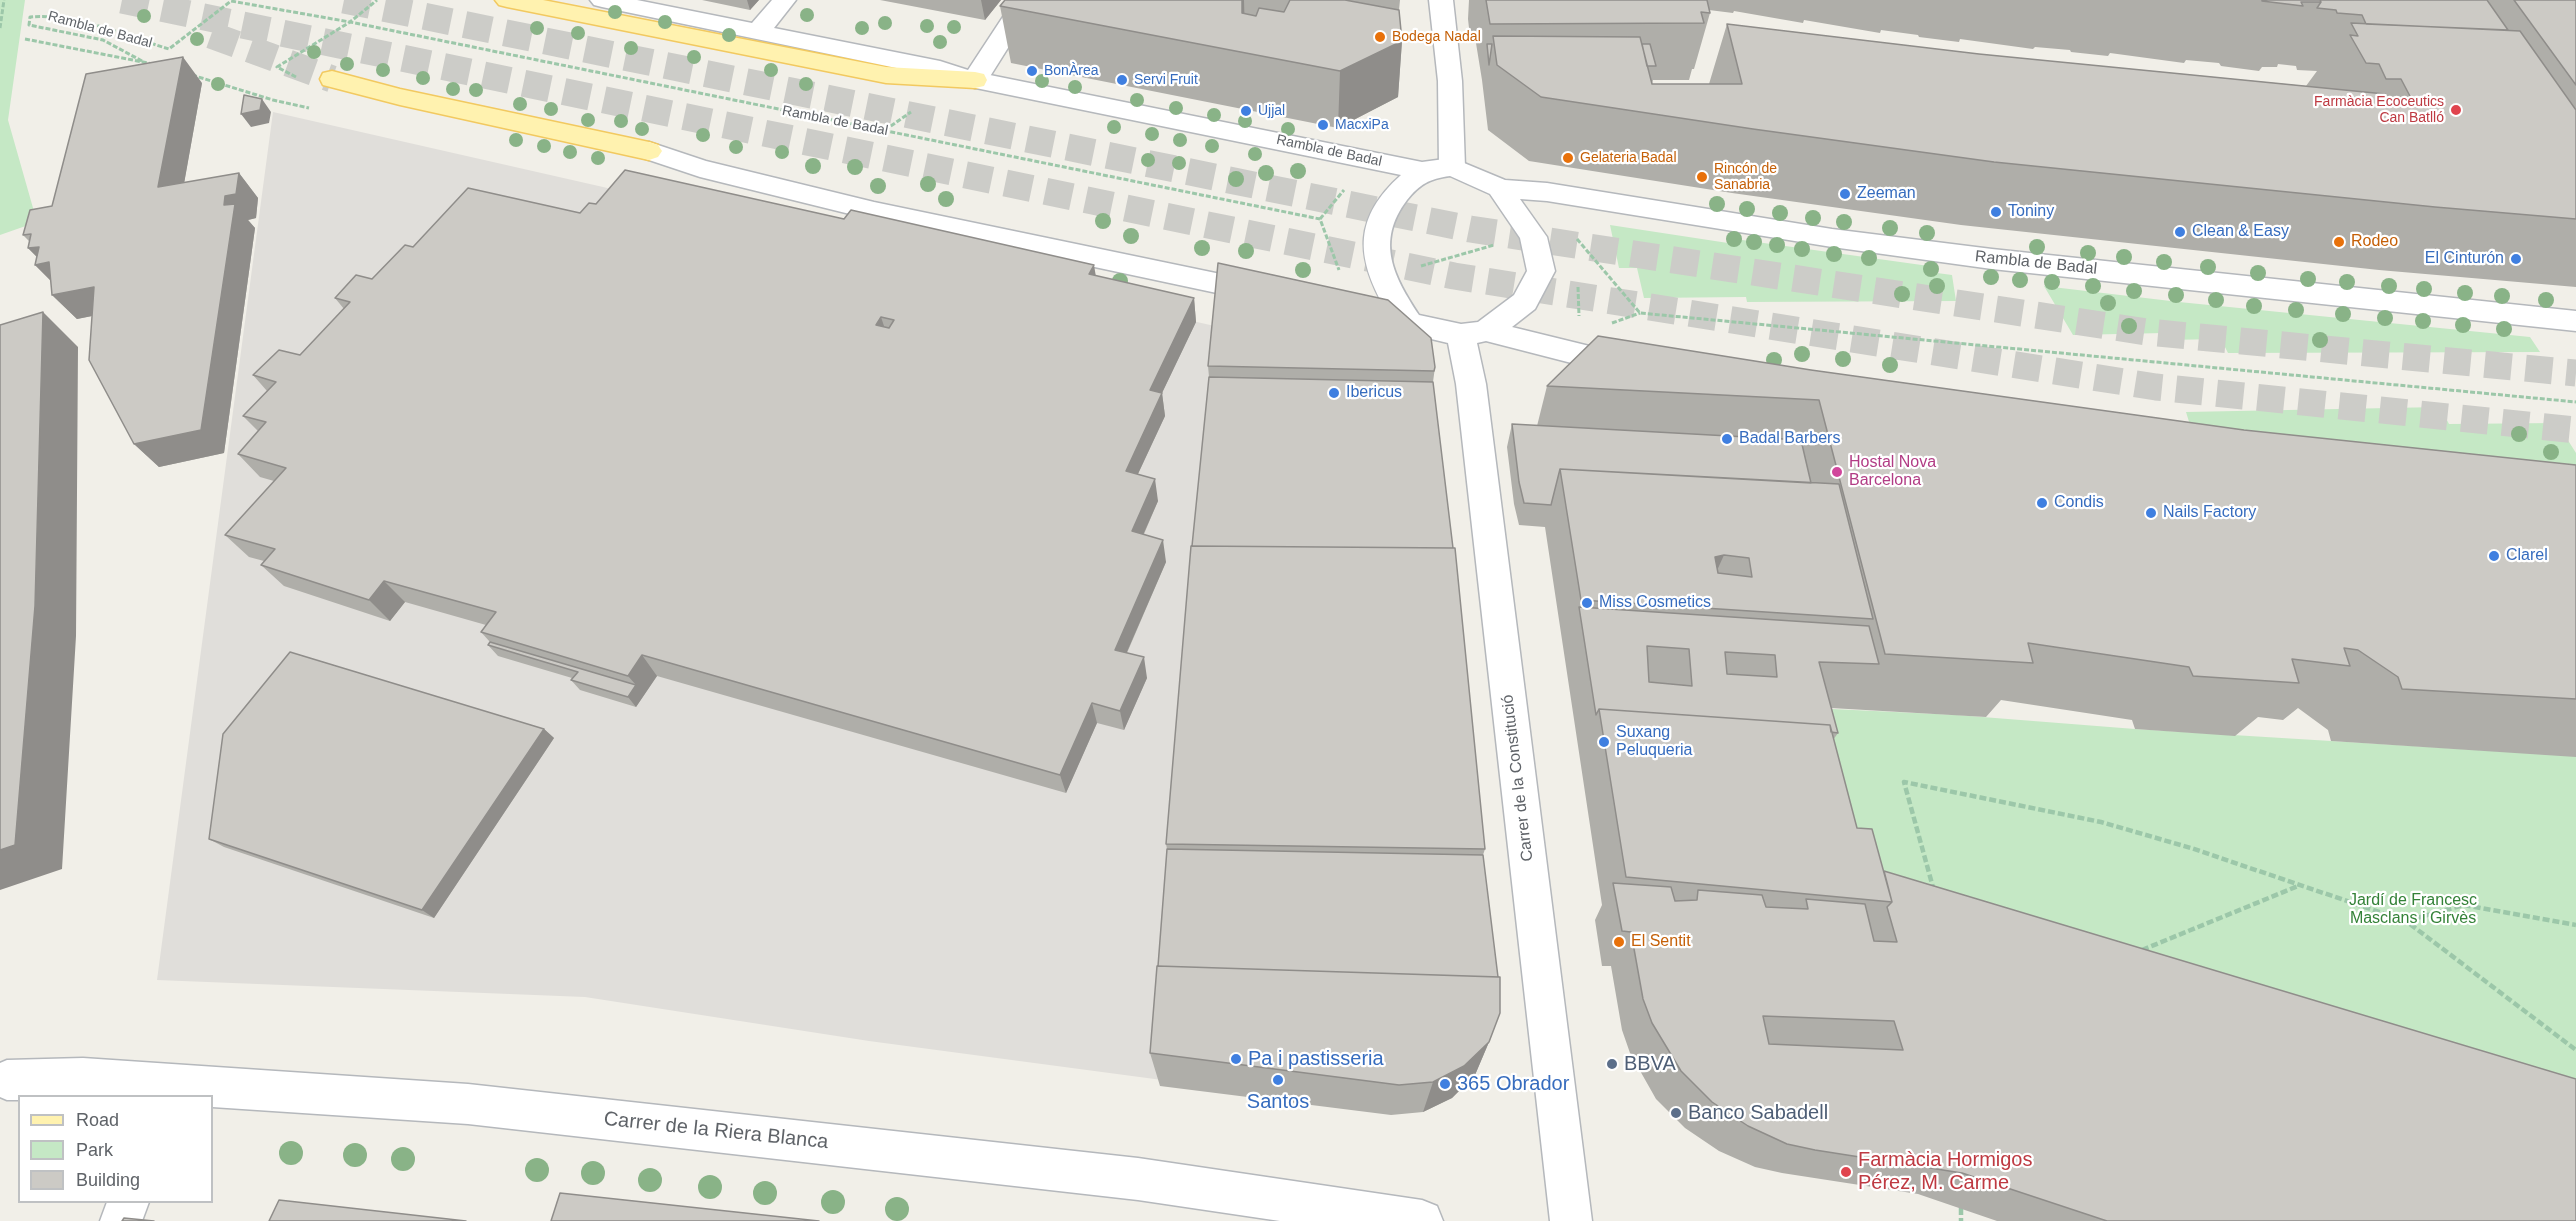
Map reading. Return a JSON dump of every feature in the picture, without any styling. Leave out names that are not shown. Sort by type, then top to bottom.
[{"type":"main road","points":[[507,0],[886,75],[975,80]]},
{"type":"main road","points":[[332,79],[400,97],[649,151]]},
{"type":"street","name":"Rambla de Badal","points":[[602,0],[940,69],[975,80],[1422,171],[1452,167],[1499,188],[1547,192],[1820,236],[1992,259],[2576,321]]},
{"type":"street","points":[[757,33],[784,0]]},
{"type":"street","points":[[975,80],[1026,0]]},
{"type":"street","points":[[1441,0],[1450,81],[1452,167]]},
{"type":"street","points":[[649,151],[700,168],[874,211],[1287,298]]},
{"type":"street","points":[[1410,324],[1391,298],[1376,262],[1377,230],[1385,208],[1399,189],[1422,171]]},
{"type":"street","name":"Rambla de Badal","points":[[1474,333],[1525,302],[1541,271],[1533,237],[1499,188]]},
{"type":"street","points":[[1352,312],[1410,324],[1474,333],[1647,371]]},
{"type":"street","name":"Carrer de la Constitució","points":[[1474,333],[1471,384],[1571,1221]]},
{"type":"street","name":"Carrer de la Riera Blanca","points":[[7,1080],[83,1078],[171,1091],[395,1097],[492,1106],[1138,1179],[1422,1221]]},
{"type":"street","points":[[120,1221],[128,1203]]},
{"type":"path","points":[[0,27],[4,0]]},
{"type":"path","points":[[350,22],[377,0]]},
{"type":"path","name":"Rambla de Badal","points":[[142,61],[124,48],[95,38],[75,32],[29,25],[30,17],[39,14],[169,49],[231,1],[350,22],[1320,219],[1349,184]]},
{"type":"path","name":"Rambla de Badal","points":[[25,39],[162,66]]},
{"type":"path","points":[[183,72],[273,100],[319,110]]},
{"type":"path","points":[[1320,219],[1337,270],[1345,271]]},
{"type":"path","points":[[1575,237],[1640,313],[1971,347],[2147,360],[2576,402]]},
{"type":"path","points":[[1415,268],[1500,243]]},
{"type":"path","points":[[1936,900],[1904,782],[2101,822],[2191,848],[2406,921],[2576,1050]]},
{"type":"path","points":[[2133,954],[2299,886]]},
{"type":"path","points":[[2406,921],[2464,905],[2576,925]]},
{"type":"path","points":[[1961,1208],[1961,1221]]},
{"type":"shaded area","points":[[273,112],[1219,327],[1162,1080],[869,1041],[585,997],[157,980]]},
{"type":"green space","points":[[0,0],[25,0],[8,120],[37,222],[0,235]]},
{"type":"green space","points":[[1610,225],[1728,243],[1728,238],[1936,267],[1937,273],[1952,275],[1956,301],[1747,302],[1746,297],[1644,298],[1637,268],[1619,268]]},
{"type":"green space","points":[[2044,286],[2179,302],[2530,337],[2540,352],[2228,353],[2221,339],[2167,340],[2164,333],[2073,335]]},
{"type":"green space","points":[[2440,407],[2449,424],[2557,423],[2576,453],[2576,466],[2190,425],[2186,412]]},
{"type":"green space","name":"Jardí de Francesc Masclans i Girvès","points":[[1791,707],[1957,715],[2135,729],[2576,756],[2576,1131],[1843,906]]},
{"type":"building","points":[[1005,0],[1242,0],[1242,13],[1256,16],[1259,8],[1284,12],[1290,0],[1345,0],[1399,10],[1402,41],[1340,71],[1000,6]]},
{"type":"building","points":[[1486,0],[1707,0],[1710,13],[1701,12],[1704,23],[1490,24]]},
{"type":"building","points":[[2262,0],[2320,0],[2321,2],[2301,2],[2303,6]]},
{"type":"building","points":[[2320,0],[2487,0],[2508,30],[2366,24],[2362,15],[2337,13],[2336,10],[2317,8]]},
{"type":"building","points":[[2514,0],[2576,0],[2576,85]]},
{"type":"building","points":[[2351,23],[2520,31],[2576,110],[2576,219],[2435,207],[1994,162],[1541,97],[1497,65],[1493,36],[1640,37],[1652,84],[1742,84],[1727,24],[1979,54],[2385,94],[2387,98],[2412,100],[2401,79],[2386,79],[2379,64],[2366,63],[2350,35],[2358,36]]},
{"type":"building","points":[[1487,44],[1492,44],[1489,65]]},
{"type":"building","points":[[1642,44],[1650,44],[1656,66],[1647,66]]},
{"type":"building","points":[[183,57],[158,187],[239,173],[236,194],[225,196],[224,205],[235,204],[201,430],[134,444],[89,360],[94,287],[52,295],[49,262],[35,265],[39,247],[28,248],[31,234],[23,235],[30,210],[52,206],[86,74]]},
{"type":"building","points":[[244,95],[262,99],[260,110],[241,114]]},
{"type":"building","points":[[625,170],[844,219],[851,210],[1094,265],[1089,274],[1194,298],[1150,390],[1162,393],[1126,471],[1155,479],[1132,531],[1163,540],[1115,650],[1144,657],[1120,711],[1092,703],[1060,775],[642,655],[628,676],[481,632],[496,612],[384,581],[369,600],[261,565],[275,549],[225,535],[286,468],[238,454],[266,422],[243,416],[276,382],[253,375],[279,350],[300,355],[350,302],[335,298],[356,275],[372,279],[405,245],[413,247],[468,188],[580,213],[589,203],[596,204]],"holes":[[[881,317],[894,320],[889,328],[876,325]]]},
{"type":"building","points":[[1218,263],[1388,300],[1431,338],[1434,371],[1208,366]]},
{"type":"building","points":[[43,312],[35,606],[15,845],[0,850],[0,325]]},
{"type":"building","points":[[1598,336],[1811,370],[2244,430],[2576,465],[2576,699],[2402,689],[2398,677],[2358,650],[2344,648],[2350,666],[2292,659],[2299,683],[2193,676],[2189,667],[2028,643],[2033,663],[1885,654],[1819,400],[1547,386]]},
{"type":"building","points":[[1209,377],[1433,382],[1453,548],[1192,546]]},
{"type":"building","points":[[1512,424],[1801,440],[1811,483],[1560,469],[1551,505],[1524,503]]},
{"type":"building","points":[[1560,469],[1839,484],[1873,619],[1581,600]],"holes":[[[1724,555],[1749,558],[1752,577],[1718,573],[1715,557]]]},
{"type":"building","points":[[1191,546],[1455,548],[1485,849],[1166,844]]},
{"type":"building","points":[[1579,607],[1869,626],[1879,664],[1819,662],[1838,733],[1831,732],[1830,725],[1599,709],[1596,715]],"holes":[[[1647,646],[1689,649],[1692,686],[1649,682]],[[1725,652],[1775,655],[1777,677],[1727,674]]]},
{"type":"building","points":[[490,642],[636,685],[628,697],[571,680],[578,672],[488,645]]},
{"type":"building","points":[[290,652],[544,729],[422,910],[209,839],[223,734]]},
{"type":"building","points":[[1599,709],[1830,725],[1857,828],[1872,829],[1892,902],[1626,877]]},
{"type":"building","points":[[1167,849],[1483,855],[1498,977],[1158,966]]},
{"type":"building","points":[[1884,871],[2576,1079],[2576,1221],[2107,1221],[1962,1173],[1787,1144],[1748,1126],[1712,1102],[1681,1071],[1652,1023],[1643,999],[1631,932],[1622,931],[1613,883],[1671,887],[1675,901],[1697,900],[1698,890],[1762,895],[1766,907],[1808,909],[1806,899],[1865,904],[1874,941],[1897,942],[1887,907],[1892,902]],"holes":[[[1763,1016],[1894,1021],[1903,1050],[1769,1044]]]},
{"type":"building","points":[[1157,966],[1500,977],[1500,1013],[1489,1042],[1464,1066],[1433,1082],[1399,1085],[1150,1053]]},
{"type":"building","points":[[560,1193],[819,1221],[551,1221]]},
{"type":"building","points":[[279,1200],[466,1221],[269,1221]]},
{"type":"building","points":[[124,1218],[154,1221],[122,1221]]},
{"type":"tunnel","points":[[122,0],[1454,276],[2156,387],[2576,430]]},
{"type":"tunnel","points":[[344,0],[1470,229],[2147,332],[2576,373]]},
{"type":"tunnel","points":[[211,35],[332,79]]},
{"type":"place","name":"Bodega Nadal","points":[[1380,37]]},
{"type":"place","name":"BonÀrea","points":[[1032,71]]},
{"type":"place","name":"Servi Fruit","points":[[1122,80]]},
{"type":"place","name":"Farmàcia Ecoceutics Can Batlló","points":[[2456,110]]},
{"type":"place","name":"Ujjal","points":[[1246,111]]},
{"type":"place","name":"MacxiPa","points":[[1323,125]]},
{"type":"place","name":"Gelateria Badal","points":[[1568,158]]},
{"type":"place","name":"Rincón de Sanabria","points":[[1702,177]]},
{"type":"place","name":"Zeeman","points":[[1845,194]]},
{"type":"place","name":"Toniny","points":[[1996,212]]},
{"type":"place","name":"Clean & Easy","points":[[2180,232]]},
{"type":"place","name":"Rodeo","points":[[2339,242]]},
{"type":"place","name":"El Cinturón","points":[[2516,259]]},
{"type":"place","name":"Ibericus","points":[[1334,393]]},
{"type":"place","name":"Badal Barbers","points":[[1727,439]]},
{"type":"place","name":"Hostal Nova Barcelona","points":[[1837,472]]},
{"type":"place","name":"Condis","points":[[2042,503]]},
{"type":"place","name":"Nails Factory","points":[[2151,513]]},
{"type":"place","name":"Clarel","points":[[2494,556]]},
{"type":"place","name":"Miss Cosmetics","points":[[1587,603]]},
{"type":"place","name":"Suxang Peluqueria","points":[[1604,742]]},
{"type":"place","name":"El Sentit","points":[[1619,942]]},
{"type":"place","name":"Pa i pastisseria","points":[[1236,1059]]},
{"type":"place","name":"BBVA","points":[[1612,1064]]},
{"type":"place","name":"Santos","points":[[1278,1080]]},
{"type":"place","name":"365 Obrador","points":[[1445,1084]]},
{"type":"place","name":"Banco Sabadell","points":[[1676,1113]]},
{"type":"place","name":"Farmàcia Hormigos Pérez, M. Carme","points":[[1846,1172]]}]
